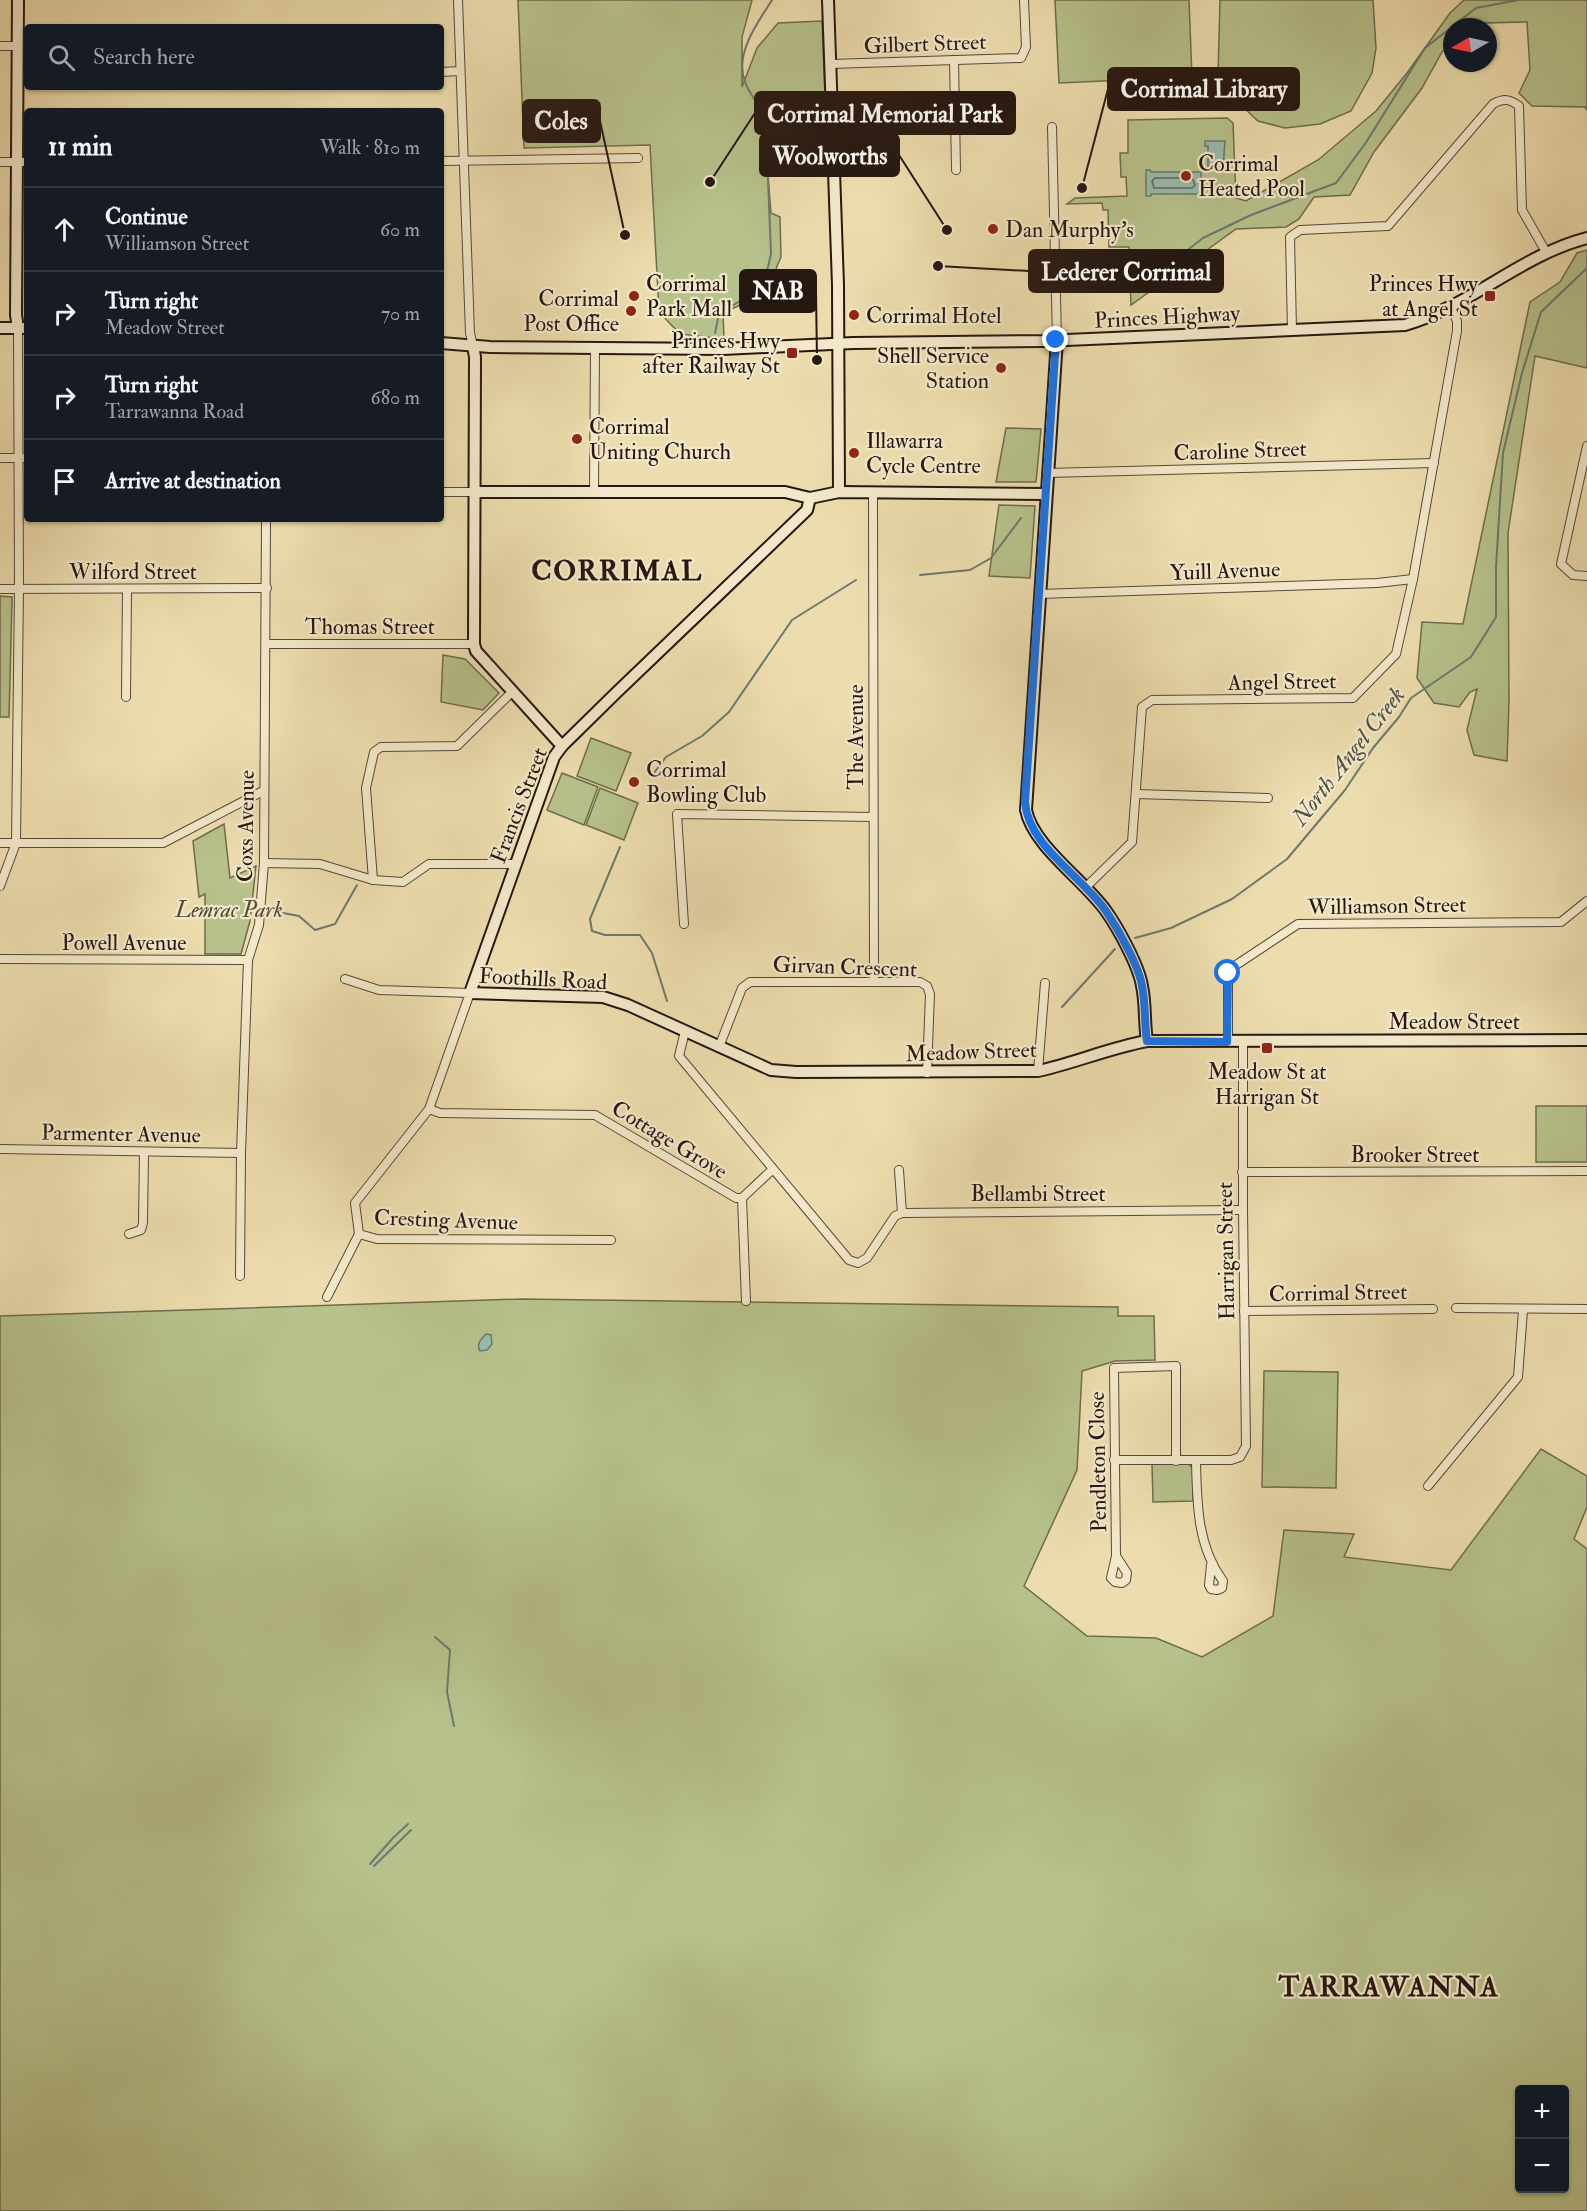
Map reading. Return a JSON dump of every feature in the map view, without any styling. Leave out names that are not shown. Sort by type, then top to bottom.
[{"type":"main road","points":[[0,328],[22,328],[16,315],[22,162],[17,46],[18,0]]},
{"type":"main road","points":[[829,2],[840,343],[839,492]]},
{"type":"main road","name":"Princes Highway","points":[[444,343],[473,346],[723,349],[840,343],[1056,340],[1405,325],[1451,308],[1546,252],[1587,238]]},
{"type":"main road","points":[[1056,340],[1026,810],[1037,835],[1106,911],[1138,971],[1142,986],[1147,1041]]},
{"type":"main road","points":[[473,346],[475,360],[474,644],[476,651],[562,746]]},
{"type":"main road","points":[[473,492],[785,492],[810,498],[839,492],[1046,494]]},
{"type":"main road","name":"Francis Street","points":[[470,993],[554,757],[562,746],[807,510],[810,498]]},
{"type":"main road","name":"Foothills Road","points":[[470,993],[603,997],[628,1005],[685,1031]]},
{"type":"main road","name":"Meadow Street","points":[[685,1031],[771,1070],[796,1072],[1038,1071],[1117,1047],[1147,1041],[1587,1040]]},
{"type":"street","points":[[458,0],[470,333],[473,346]]},
{"type":"street","name":"Gilbert Street","points":[[831,64],[1021,58],[1026,48],[1024,0]]},
{"type":"street","points":[[0,46],[17,46]]},
{"type":"street","points":[[954,60],[956,170]]},
{"type":"street","points":[[444,72],[460,71]]},
{"type":"street","points":[[1292,330],[1290,237],[1300,230],[1388,226],[1493,104],[1502,99],[1512,100],[1519,106],[1522,210],[1546,252]]},
{"type":"street","points":[[1052,127],[1056,340]]},
{"type":"street","points":[[444,161],[638,158]]},
{"type":"street","points":[[0,162],[22,162]]},
{"type":"street","name":"Angel Street","points":[[1086,887],[1132,842],[1142,707],[1152,700],[1353,698],[1396,654],[1413,579],[1457,332],[1457,321],[1451,308]]},
{"type":"street","points":[[0,886],[16,843],[23,458],[22,328]]},
{"type":"street","points":[[594,347],[594,492]]},
{"type":"street","points":[[1587,446],[1561,564],[1573,575],[1587,576]]},
{"type":"street","points":[[0,458],[23,458]]},
{"type":"street","name":"Caroline Street","points":[[1047,473],[1434,463]]},
{"type":"street","points":[[444,492],[473,492]]},
{"type":"street","name":"The Avenue","points":[[873,494],[873,980]]},
{"type":"street","name":"Coxs Avenue","points":[[240,1276],[241,1153],[248,960],[259,925],[264,863],[266,522]]},
{"type":"street","name":"Yuill Avenue","points":[[1039,594],[1377,583],[1413,579]]},
{"type":"street","name":"Wilford Street","points":[[0,589],[267,588]]},
{"type":"street","points":[[126,698],[127,589]]},
{"type":"street","name":"Thomas Street","points":[[266,644],[474,644]]},
{"type":"street","points":[[373,880],[366,788],[374,752],[381,747],[457,746],[512,692]]},
{"type":"street","points":[[0,843],[163,843],[263,791]]},
{"type":"street","points":[[1136,794],[1268,798]]},
{"type":"street","points":[[684,924],[677,814],[873,817]]},
{"type":"street","points":[[264,863],[320,864],[373,880],[403,882],[429,864],[516,864]]},
{"type":"street","name":"Williamson Street","points":[[1227,1042],[1230,969],[1298,924],[1561,922],[1587,900]]},
{"type":"street","name":"Powell Avenue","points":[[0,959],[248,960]]},
{"type":"street","name":"Foothills Road","points":[[345,979],[379,990],[470,993]]},
{"type":"street","name":"Girvan Crescent","points":[[719,1047],[742,988],[750,982],[873,980],[920,982],[927,986],[930,994],[927,1073]]},
{"type":"street","points":[[1038,1071],[1045,983]]},
{"type":"street","name":"Francis Street","points":[[429,1109],[470,993]]},
{"type":"street","points":[[685,1031],[679,1056],[849,1260],[858,1263],[867,1258],[895,1216],[902,1213],[898,1170]]},
{"type":"street","name":"Harrigan Street","points":[[1196,1461],[1231,1460],[1240,1457],[1246,1446],[1242,1210],[1243,1042]]},
{"type":"street","name":"Cottage Grove","points":[[429,1109],[441,1113],[595,1115],[736,1198],[742,1198],[773,1169]]},
{"type":"street","name":"Cresting Avenue","points":[[429,1109],[355,1203],[359,1234],[377,1239],[611,1240]]},
{"type":"street","name":"Parmenter Avenue","points":[[0,1149],[241,1153]]},
{"type":"street","points":[[141,1230],[144,1152]]},
{"type":"street","name":"Brooker Street","points":[[1242,1172],[1587,1172]]},
{"type":"street","points":[[742,1198],[746,1301]]},
{"type":"street","name":"Bellambi Street","points":[[902,1213],[1242,1210]]},
{"type":"street","points":[[129,1234],[141,1230]]},
{"type":"street","points":[[141,1230],[149,1235]]},
{"type":"street","points":[[327,1297],[359,1234]]},
{"type":"street","points":[[1456,1308],[1587,1310]]},
{"type":"street","name":"Corrimal Street","points":[[1244,1311],[1433,1309]]},
{"type":"street","points":[[1428,1486],[1518,1377],[1523,1310]]},
{"type":"street","name":"Pendleton Close","points":[[1116,1556],[1114,1368],[1176,1366],[1176,1461]]},
{"type":"street","points":[[1114,1460],[1196,1461],[1197,1506],[1211,1565]]},
{"type":"green space","points":[[518,0],[752,0],[742,37],[742,87],[757,48],[778,23],[822,21],[827,149],[766,151],[771,213],[780,217],[781,257],[774,278],[778,279],[778,293],[766,293],[723,313],[724,339],[680,334],[659,312],[650,145],[524,148]]},
{"type":"green space","points":[[1055,0],[1189,0],[1192,77],[1059,83]]},
{"type":"green space","points":[[1220,0],[1373,0],[1376,48],[1372,73],[1351,111],[1320,124],[1285,128],[1258,121],[1229,94],[1218,76]]},
{"type":"green space","points":[[1464,0],[1587,0],[1587,110],[1585,107],[1532,106],[1519,93],[1530,70],[1527,22],[1497,23],[1497,18],[1446,18]]},
{"type":"green space","points":[[1443,23],[1443,51],[1422,88],[1374,152],[1350,195],[1314,197],[1299,219],[1286,227],[1236,229],[1131,305],[1129,247],[1109,247],[1108,210],[1103,210],[1102,203],[1067,204],[1075,198],[1127,196],[1126,177],[1121,177],[1120,153],[1128,153],[1128,120],[1227,118],[1233,123],[1236,198],[1246,201],[1318,160],[1376,111]]},
{"type":"green space","points":[[1587,250],[1587,368],[1535,356],[1508,533],[1507,761],[1474,755],[1467,730],[1477,689],[1470,692],[1459,707],[1434,703],[1417,678],[1422,622],[1463,624],[1530,302],[1560,282],[1577,253]]},
{"type":"green space","points":[[1006,428],[1041,429],[1036,482],[996,482]]},
{"type":"green space","points":[[999,505],[1035,506],[1030,578],[989,576]]},
{"type":"green space","points":[[0,596],[12,597],[9,717],[0,717]]},
{"type":"green space","points":[[443,655],[465,659],[499,693],[483,710],[441,702]]},
{"type":"green space","points":[[591,738],[631,753],[616,791],[577,776]]},
{"type":"green space","points":[[562,773],[598,787],[584,825],[547,810]]},
{"type":"green space","points":[[600,788],[638,803],[624,840],[586,825]]},
{"type":"green space","name":"Lemrac Park","points":[[224,824],[230,878],[256,866],[250,921],[241,954],[205,954],[205,894],[199,897],[193,841]]},
{"type":"green space","points":[[1536,1106],[1587,1106],[1587,1162],[1536,1162]]},
{"type":"green space","points":[[521,1299],[1118,1307],[1118,1316],[1154,1316],[1155,1360],[1115,1361],[1082,1371],[1077,1470],[1024,1586],[1087,1636],[1156,1638],[1202,1657],[1273,1616],[1284,1530],[1354,1534],[1344,1557],[1451,1570],[1541,1449],[1587,1476],[1587,1507],[1574,1539],[1587,1549],[1587,2211],[0,2211],[0,1316]]},
{"type":"green space","points":[[1264,1371],[1338,1372],[1336,1488],[1262,1487]]},
{"type":"green space","points":[[1152,1464],[1189,1464],[1193,1469],[1193,1501],[1153,1502]]},
{"type":"water","points":[[1205,141],[1225,141],[1223,169],[1208,169],[1208,146],[1205,146]]},
{"type":"water","points":[[1146,170],[1151,172],[1201,172],[1201,194],[1151,194],[1151,196],[1146,196]]},
{"type":"water","points":[[486,1334],[491,1335],[492,1344],[487,1350],[480,1351],[479,1344]]},
{"type":"waterway","points":[[715,333],[719,314],[756,291],[762,283],[771,254],[767,154],[771,138],[770,128],[748,89],[742,71],[749,39],[772,0]]},
{"type":"waterway","points":[[1136,290],[1203,238],[1251,215],[1336,183],[1365,144],[1425,48],[1476,8],[1518,0]]},
{"type":"waterway","name":"North Angel Creek","points":[[1135,938],[1171,928],[1232,899],[1287,859],[1345,790],[1411,698],[1471,657],[1496,617],[1496,567],[1503,453],[1522,373],[1541,312],[1587,268]]},
{"type":"waterway","points":[[920,575],[970,570],[991,558],[1021,518]]},
{"type":"waterway","points":[[654,773],[666,757],[702,736],[729,712],[792,620],[856,580]]},
{"type":"waterway","points":[[620,847],[590,919],[592,931],[605,935],[640,935],[652,953],[667,1001]]},
{"type":"waterway","points":[[272,911],[299,916],[315,930],[335,924],[357,885]]},
{"type":"waterway","name":"North Angel Creek","points":[[1062,1007],[1115,949]]},
{"type":"waterway","points":[[435,1637],[450,1650],[447,1692],[454,1726]]},
{"type":"waterway","points":[[370,1864],[408,1824]]},
{"type":"waterway","points":[[374,1866],[411,1830]]},
{"type":"place","name":"Corrimal Heated Pool","points":[[1186,176]]},
{"type":"place","name":"Corrimal Memorial Park","points":[[710,182]]},
{"type":"place","name":"Corrimal Library","points":[[1082,188]]},
{"type":"place","name":"Dan Murphy's","points":[[993,229]]},
{"type":"place","name":"Woolworths","points":[[947,230]]},
{"type":"place","name":"Coles","points":[[625,235]]},
{"type":"place","name":"Lederer Corrimal","points":[[938,266]]},
{"type":"place","name":"Corrimal Park Mall","points":[[634,296]]},
{"type":"place","name":"Princes Hwy at Angel St","points":[[1490,296]]},
{"type":"place","name":"Corrimal Post Office","points":[[631,311]]},
{"type":"place","name":"Corrimal Hotel","points":[[854,315]]},
{"type":"place","name":"Princes Hwy after Railway St","points":[[792,353]]},
{"type":"place","name":"NAB","points":[[817,360]]},
{"type":"place","name":"Shell Service Station","points":[[1001,368]]},
{"type":"place","name":"Corrimal Uniting Church","points":[[577,439]]},
{"type":"place","name":"Illawarra Cycle Centre","points":[[854,453]]},
{"type":"place","name":"Corrimal Bowling Club","points":[[634,782]]},
{"type":"place","name":"Meadow St at Harrigan St","points":[[1267,1048]]},
{"type":"district","name":"CORRIMAL","points":[[617,570]]},
{"type":"district","name":"TARRAWANNA","points":[[1389,1986]]},
{"type":"route","points":[[1056,340],[1025,802],[1028,819],[1037,835],[1106,911],[1138,971],[1142,986],[1147,1041],[1227,1042],[1228,973]]}]
